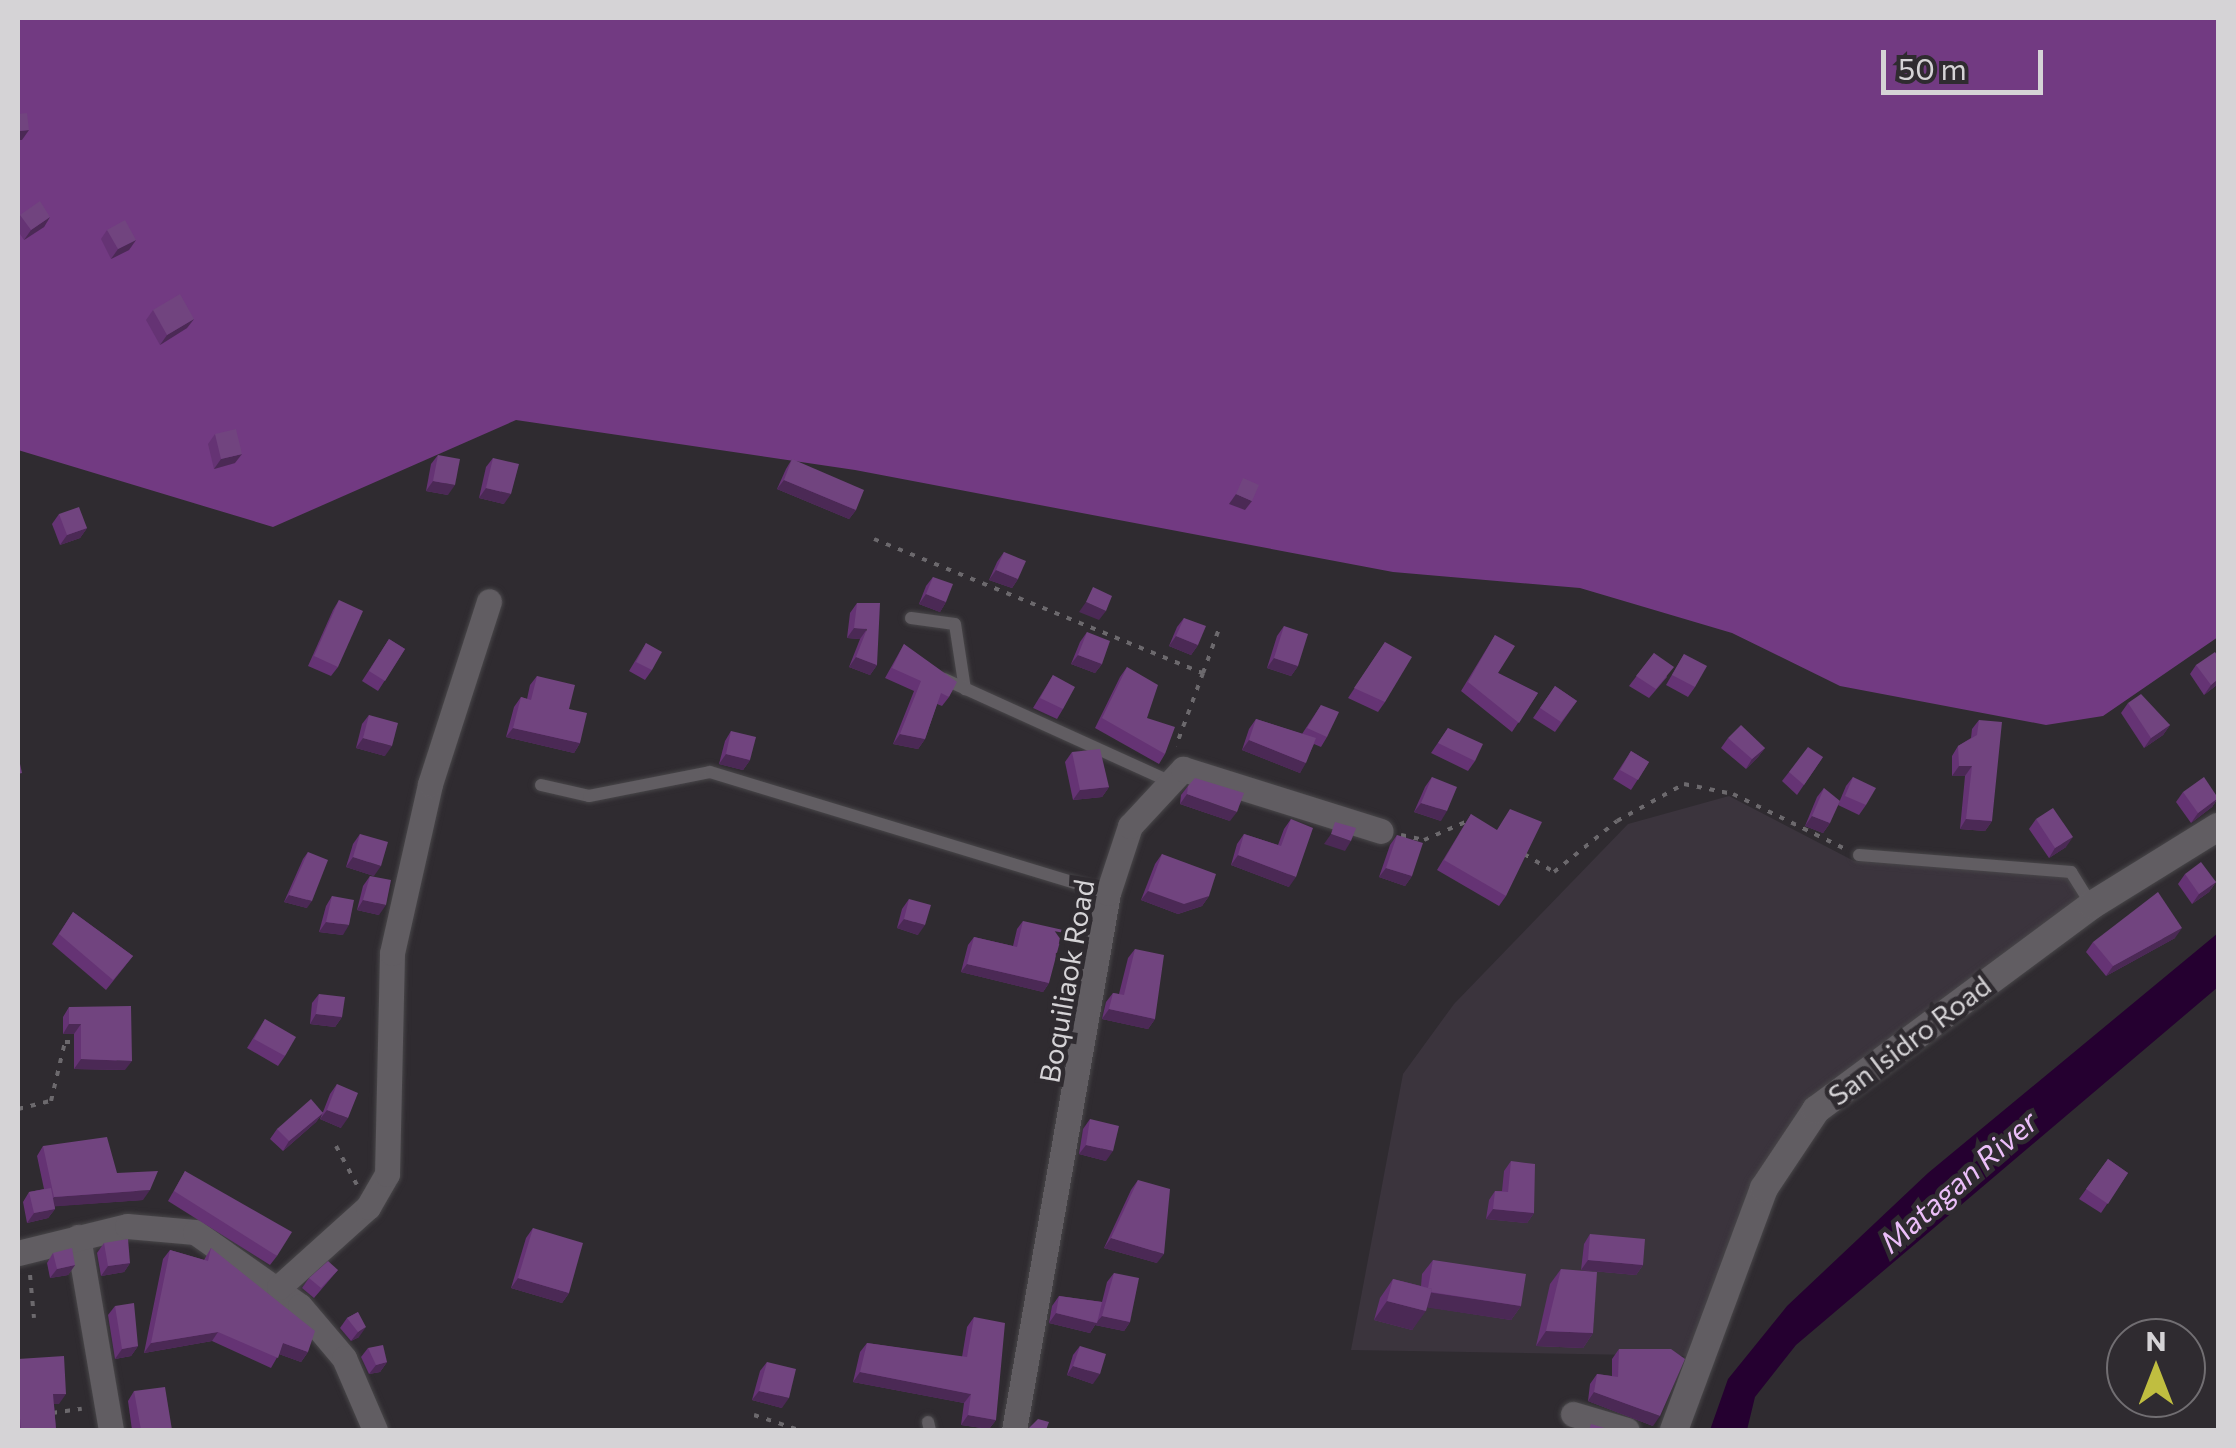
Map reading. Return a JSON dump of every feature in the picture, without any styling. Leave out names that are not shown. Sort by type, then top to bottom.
[{"type":"street","points":[[279,1287],[368,1206],[387,1174],[396,928],[489,601]]},
{"type":"street","points":[[1164,779],[1183,769],[1382,830]]},
{"type":"street","name":"Boquiliaok Road","points":[[1014,1430],[1108,893],[1130,826],[1164,779]]},
{"type":"street","name":"San Isidro Road","points":[[1674,1430],[1764,1188],[1816,1110],[2092,905],[2218,826]]},
{"type":"street","points":[[23,1252],[127,1226],[195,1232],[279,1287],[344,1358],[375,1430]]},
{"type":"street","points":[[78,1237],[109,1418]]},
{"type":"street","points":[[1573,1414],[1627,1430]]},
{"type":"lane","points":[[911,618],[955,624],[965,689]]},
{"type":"lane","points":[[928,670],[1164,779]]},
{"type":"lane","points":[[541,785],[589,796],[710,772],[1108,893]]},
{"type":"lane","points":[[1859,855],[2071,872],[2092,905]]},
{"type":"path","points":[[874,540],[1203,673]]},
{"type":"path","points":[[1164,779],[1220,626]]},
{"type":"path","points":[[1508,844],[1554,872],[1616,820],[1684,784],[1733,794],[1859,855]]},
{"type":"path","points":[[1382,830],[1424,840],[1461,817],[1476,826]]},
{"type":"path","points":[[18,1109],[51,1101],[65,1042],[83,1042]]},
{"type":"path","points":[[336,1146],[368,1206]]},
{"type":"path","points":[[23,1252],[34,1318]]},
{"type":"path","points":[[754,1415],[799,1430]]},
{"type":"path","points":[[36,1416],[109,1418]]},
{"type":"shaded area","points":[[18,18],[2218,18],[2218,637],[2103,716],[2046,725],[1840,686],[1732,633],[1580,588],[1393,572],[855,470],[516,420],[273,527],[18,450]]},
{"type":"shaded area","points":[[1729,796],[1854,861],[2067,876],[2081,899],[1807,1105],[1689,1356],[1351,1350],[1403,1074],[1454,1004],[1628,824]]},
{"type":"water","name":"Matagan River","points":[[2218,933],[2218,987],[1796,1345],[1755,1397],[1747,1430],[1710,1430],[1728,1379],[1787,1306],[1928,1173]]},
{"type":"building","points":[[27,113],[29,130],[18,131],[18,114]]},
{"type":"building","points":[[40,201],[50,217],[31,230],[20,215]]},
{"type":"building","points":[[125,220],[136,240],[118,249],[107,230]]},
{"type":"building","points":[[180,294],[194,319],[167,335],[153,310]]},
{"type":"building","points":[[236,429],[242,454],[221,459],[215,434]]},
{"type":"building","points":[[438,455],[460,459],[455,485],[433,481]]},
{"type":"building","points":[[493,458],[519,464],[511,494],[486,488]]},
{"type":"building","points":[[792,459],[864,490],[856,510],[784,480]]},
{"type":"building","points":[[1243,478],[1259,485],[1252,501],[1236,494]]},
{"type":"building","points":[[79,507],[87,528],[67,535],[59,514]]},
{"type":"building","points":[[1004,552],[1026,561],[1018,579],[996,570]]},
{"type":"building","points":[[933,577],[953,584],[946,602],[926,594]]},
{"type":"building","points":[[1093,587],[1112,596],[1106,611],[1086,602]]},
{"type":"building","points":[[339,600],[363,611],[338,667],[314,656]]},
{"type":"building","points":[[857,603],[880,603],[877,665],[856,657],[867,629],[854,628]]},
{"type":"building","points":[[1184,618],[1206,626],[1198,645],[1176,636]]},
{"type":"building","points":[[1284,626],[1308,634],[1298,666],[1274,658]]},
{"type":"building","points":[[1087,632],[1110,641],[1102,664],[1078,655]]},
{"type":"building","points":[[1495,635],[1515,646],[1498,673],[1538,693],[1519,723],[1468,682]]},
{"type":"building","points":[[389,639],[405,649],[385,681],[369,671]]},
{"type":"building","points":[[1385,642],[1412,657],[1385,702],[1354,688]]},
{"type":"building","points":[[646,643],[662,652],[652,670],[636,662]]},
{"type":"building","points":[[904,644],[957,682],[949,697],[941,693],[925,739],[900,734],[921,681],[892,668]]},
{"type":"building","points":[[2215,652],[2218,679],[2211,685],[2196,665]]},
{"type":"building","points":[[1654,653],[1674,667],[1656,689],[1636,676]]},
{"type":"building","points":[[1684,654],[1707,666],[1695,687],[1672,675]]},
{"type":"building","points":[[1127,667],[1158,685],[1147,718],[1175,727],[1165,754],[1102,718]]},
{"type":"building","points":[[1053,675],[1075,687],[1063,709],[1040,698]]},
{"type":"building","points":[[537,676],[575,685],[569,709],[587,713],[580,743],[513,728],[521,697],[531,700]]},
{"type":"building","points":[[1555,686],[1577,701],[1561,722],[1540,708]]},
{"type":"building","points":[[2141,694],[2170,725],[2151,738],[2128,703]]},
{"type":"building","points":[[1321,705],[1339,712],[1327,737],[1307,728]]},
{"type":"building","points":[[369,715],[398,723],[392,746],[363,738]]},
{"type":"building","points":[[1256,719],[1316,738],[1306,763],[1249,740]]},
{"type":"building","points":[[1979,720],[2002,722],[1992,821],[1966,819],[1972,766],[1959,766],[1958,746],[1977,735]]},
{"type":"building","points":[[1741,725],[1765,748],[1752,759],[1728,738]]},
{"type":"building","points":[[1448,728],[1483,744],[1475,761],[1438,743]]},
{"type":"building","points":[[731,731],[756,737],[750,760],[726,754]]},
{"type":"building","points":[[1808,747],[1823,757],[1804,785],[1789,772]]},
{"type":"building","points":[[1100,749],[1109,787],[1080,790],[1072,752]]},
{"type":"building","points":[[1631,751],[1649,762],[1638,780],[1620,770]]},
{"type":"building","points":[[1432,777],[1457,787],[1447,811],[1421,803]]},
{"type":"building","points":[[1853,777],[1876,788],[1866,805],[1845,796]]},
{"type":"building","points":[[2204,777],[2218,798],[2198,813],[2183,792]]},
{"type":"building","points":[[1195,778],[1244,793],[1237,812],[1187,794]]},
{"type":"building","points":[[1824,788],[1840,801],[1830,823],[1812,816]]},
{"type":"building","points":[[2053,808],[2073,837],[2055,848],[2036,819]]},
{"type":"building","points":[[1510,809],[1542,822],[1506,896],[1444,860],[1471,814],[1497,830]]},
{"type":"building","points":[[1291,819],[1313,828],[1296,877],[1238,855],[1244,834],[1281,846]]},
{"type":"building","points":[[1335,822],[1356,828],[1351,841],[1331,834]]},
{"type":"building","points":[[360,834],[388,842],[381,866],[353,857]]},
{"type":"building","points":[[1397,835],[1423,843],[1412,876],[1386,868]]},
{"type":"building","points":[[308,852],[328,860],[312,901],[289,895]]},
{"type":"building","points":[[1162,854],[1216,874],[1209,896],[1184,904],[1148,891]]},
{"type":"building","points":[[2201,862],[2216,882],[2199,894],[2185,874]]},
{"type":"building","points":[[370,876],[391,880],[386,905],[363,900]]},
{"type":"building","points":[[2158,892],[2182,928],[2113,966],[2093,942]]},
{"type":"building","points":[[332,896],[354,900],[349,925],[326,922]]},
{"type":"building","points":[[909,899],[931,905],[925,925],[904,919]]},
{"type":"building","points":[[73,912],[133,956],[113,980],[59,934]]},
{"type":"building","points":[[1023,921],[1063,930],[1049,983],[967,964],[974,937],[1017,947]]},
{"type":"building","points":[[1135,949],[1164,955],[1155,1019],[1109,1009],[1113,993],[1124,995]]},
{"type":"building","points":[[319,994],[345,997],[342,1017],[316,1014]]},
{"type":"building","points":[[131,1006],[132,1061],[81,1059],[81,1024],[69,1024],[69,1007]]},
{"type":"building","points":[[265,1019],[296,1037],[285,1056],[254,1039]]},
{"type":"building","points":[[337,1084],[358,1093],[348,1118],[327,1110]]},
{"type":"building","points":[[311,1099],[323,1113],[289,1141],[277,1129]]},
{"type":"building","points":[[1090,1119],[1119,1126],[1113,1151],[1086,1145]]},
{"type":"building","points":[[107,1137],[117,1173],[158,1171],[150,1190],[54,1197],[43,1146]]},
{"type":"building","points":[[2108,1159],[2128,1173],[2108,1204],[2086,1189]]},
{"type":"building","points":[[1511,1161],[1535,1164],[1534,1213],[1493,1209],[1495,1191],[1508,1192]]},
{"type":"building","points":[[185,1171],[292,1232],[277,1256],[174,1191]]},
{"type":"building","points":[[1138,1180],[1170,1189],[1164,1254],[1111,1238]]},
{"type":"building","points":[[51,1188],[55,1209],[34,1213],[29,1192]]},
{"type":"building","points":[[533,1228],[583,1243],[569,1293],[518,1278]]},
{"type":"building","points":[[1590,1234],[1645,1239],[1643,1265],[1588,1260]]},
{"type":"building","points":[[128,1239],[130,1263],[108,1266],[104,1243]]},
{"type":"building","points":[[72,1248],[75,1265],[57,1269],[53,1253]]},
{"type":"building","points":[[211,1248],[315,1331],[308,1352],[283,1343],[278,1358],[218,1332],[151,1343],[170,1250],[208,1261]]},
{"type":"building","points":[[1433,1260],[1526,1274],[1521,1306],[1431,1292],[1428,1288]]},
{"type":"building","points":[[328,1261],[338,1270],[321,1288],[309,1278]]},
{"type":"building","points":[[1561,1269],[1597,1272],[1593,1333],[1546,1331]]},
{"type":"building","points":[[1114,1273],[1139,1278],[1130,1322],[1102,1316]]},
{"type":"building","points":[[1393,1279],[1432,1289],[1426,1311],[1387,1301]]},
{"type":"building","points":[[1059,1296],[1102,1302],[1097,1323],[1056,1313]]},
{"type":"building","points":[[134,1303],[138,1346],[122,1349],[115,1306]]},
{"type":"building","points":[[358,1312],[366,1327],[358,1332],[347,1318]]},
{"type":"building","points":[[974,1317],[1005,1323],[996,1420],[968,1415],[971,1394],[860,1372],[867,1343],[967,1357]]},
{"type":"building","points":[[383,1345],[387,1362],[376,1365],[368,1348]]},
{"type":"building","points":[[1080,1346],[1106,1354],[1100,1374],[1073,1366]]},
{"type":"building","points":[[1619,1349],[1671,1349],[1685,1359],[1660,1416],[1594,1392],[1597,1374],[1618,1377]]},
{"type":"building","points":[[64,1356],[66,1394],[53,1394],[56,1430],[21,1430],[18,1359]]},
{"type":"building","points":[[767,1362],[796,1369],[789,1398],[759,1391]]},
{"type":"building","points":[[165,1387],[172,1430],[141,1430],[134,1391]]},
{"type":"building","points":[[1038,1419],[1049,1422],[1046,1430],[1027,1430]]},
{"type":"building","points":[[1591,1424],[1611,1430],[1589,1430]]}]
